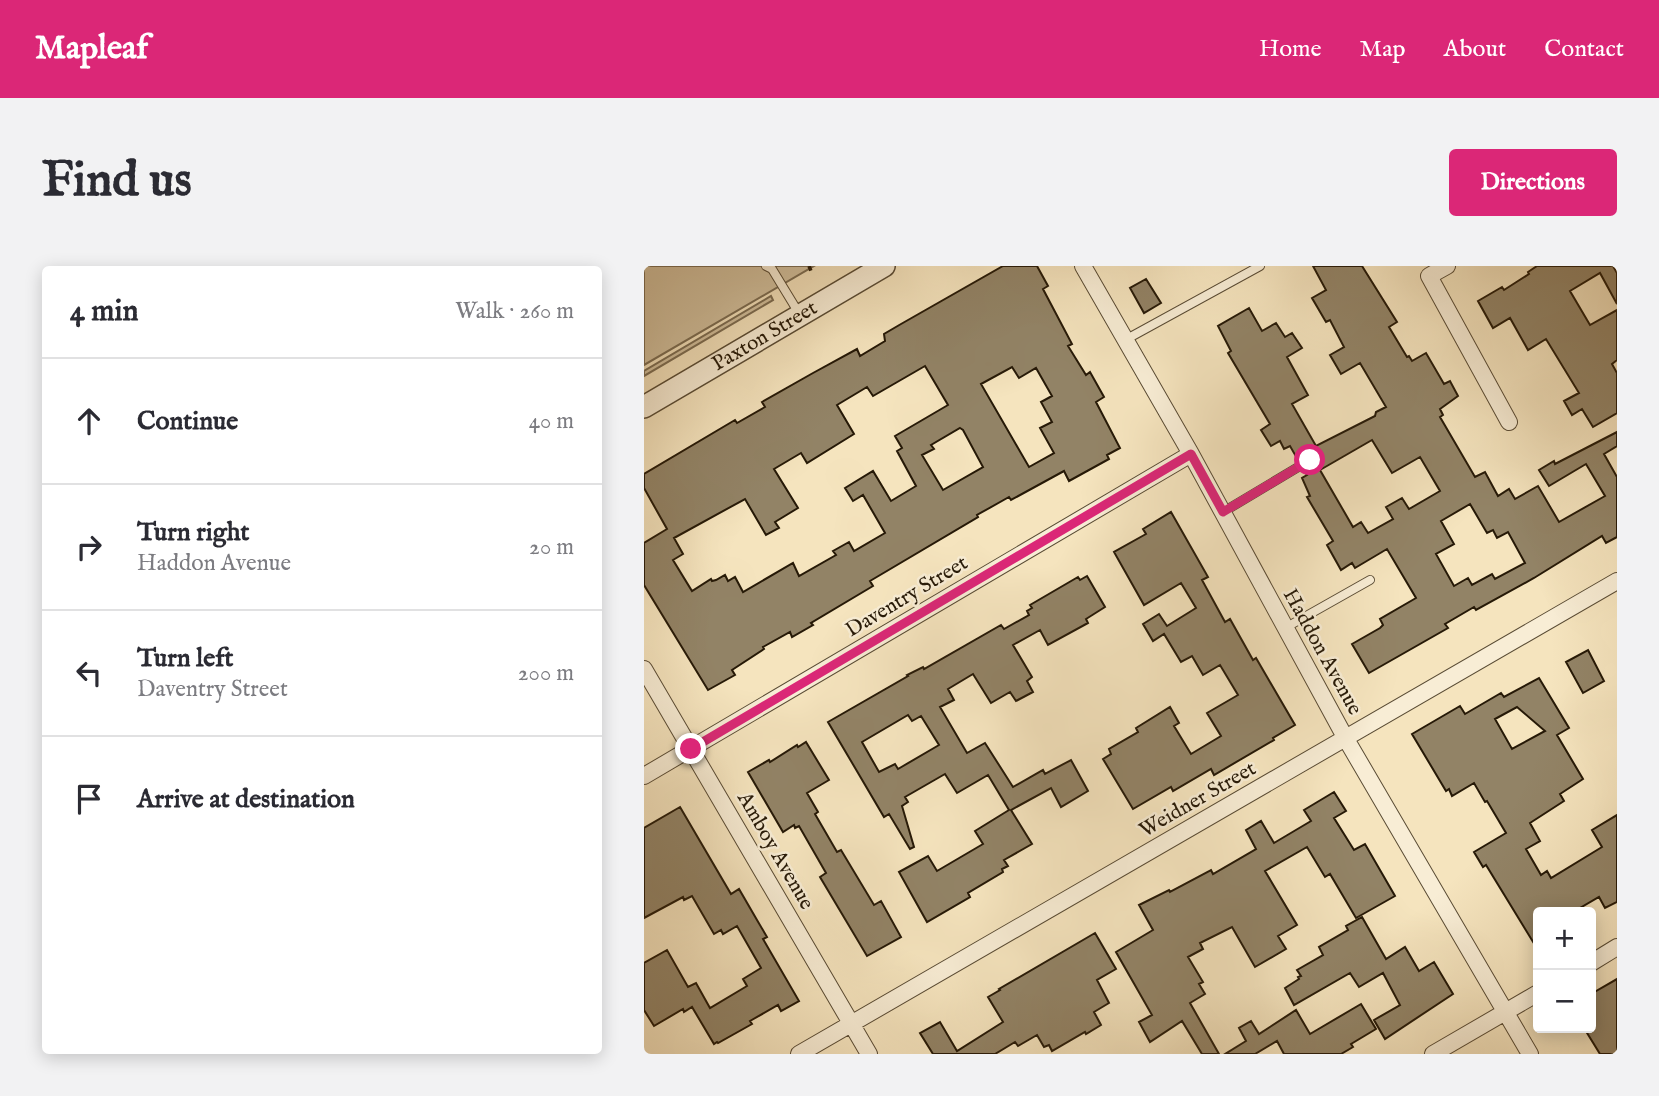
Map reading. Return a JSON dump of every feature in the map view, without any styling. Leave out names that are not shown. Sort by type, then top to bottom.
[{"type":"street","name":"Paxton Street","points":[[644,407],[884,266]]},
{"type":"street","name":"Haddon Avenue","points":[[1083,266],[1191,454],[1346,739],[1530,1054]]},
{"type":"street","points":[[1447,266],[1429,276],[1509,422]]},
{"type":"street","name":"Daventry Street","points":[[644,776],[1191,454]]},
{"type":"street","name":"Weidner Street","points":[[799,1054],[1617,581]]},
{"type":"street","name":"Amboy Avenue","points":[[644,669],[869,1054]]},
{"type":"street","points":[[1596,960],[1617,947]]},
{"type":"street","points":[[1433,1054],[1533,996]]},
{"type":"lane","points":[[766,266],[772,269],[800,316]]},
{"type":"lane","points":[[1125,340],[1261,266]]},
{"type":"lane","points":[[1223,512],[1310,460]]},
{"type":"lane","points":[[1285,628],[1370,580]]},
{"type":"shaded area","points":[[644,266],[814,266],[644,365]]},
{"type":"shaded area","points":[[771,296],[773,300],[644,376],[644,371]]},
{"type":"building","points":[[1003,266],[1037,266],[1048,286],[1043,289],[1072,344],[1068,346],[1086,375],[1090,372],[1104,397],[1096,402],[1120,448],[1107,455],[1109,459],[1069,481],[1064,471],[977,515],[978,517],[870,581],[873,586],[811,623],[813,625],[792,637],[790,632],[763,647],[764,649],[732,670],[735,675],[708,690],[644,585],[644,543],[667,529],[644,488],[644,474],[735,420],[737,423],[765,407],[762,402],[857,349],[860,356],[885,341],[884,334]],"holes":[[[925,366],[948,405],[895,436],[902,448],[897,451],[916,486],[891,501],[873,471],[845,488],[853,501],[863,495],[885,533],[854,551],[849,542],[833,551],[836,555],[799,576],[793,563],[743,592],[735,577],[728,581],[725,575],[716,580],[711,579],[692,591],[673,560],[683,554],[674,538],[745,499],[766,535],[779,528],[775,522],[798,508],[774,469],[801,453],[807,463],[854,434],[837,405],[867,387],[873,396]],[[1012,367],[1019,378],[1036,368],[1052,396],[1041,402],[1052,422],[1040,428],[1054,453],[1029,467],[981,384]],[[960,428],[983,467],[943,490],[922,455],[934,449],[931,445]]]},
{"type":"building","points":[[1313,266],[1362,266],[1397,322],[1389,327],[1407,357],[1412,361],[1426,353],[1444,384],[1450,381],[1458,396],[1440,409],[1443,415],[1440,417],[1475,477],[1485,472],[1498,496],[1509,489],[1515,499],[1538,486],[1559,522],[1605,496],[1586,464],[1549,486],[1539,470],[1617,432],[1617,446],[1604,454],[1617,477],[1617,537],[1606,543],[1602,536],[1534,578],[1445,624],[1448,628],[1369,673],[1352,644],[1380,628],[1383,625],[1380,619],[1416,598],[1387,549],[1355,568],[1352,563],[1341,570],[1327,545],[1333,541],[1307,497],[1310,496],[1302,478],[1307,475],[1304,471],[1315,464],[1316,457],[1309,454],[1298,460],[1290,446],[1284,449],[1280,441],[1271,446],[1261,430],[1270,424],[1228,353],[1231,351],[1218,326],[1249,308],[1262,331],[1276,323],[1285,337],[1292,333],[1302,348],[1287,357],[1308,395],[1292,404],[1316,446],[1375,416],[1376,412],[1386,407],[1360,363],[1341,374],[1330,355],[1344,347],[1330,320],[1326,322],[1312,298],[1326,290]],"holes":[[[1372,440],[1392,473],[1420,457],[1440,491],[1409,509],[1402,498],[1386,507],[1393,519],[1368,533],[1361,522],[1353,527],[1320,470]],[[1470,504],[1487,533],[1493,530],[1497,538],[1508,532],[1525,563],[1495,579],[1492,574],[1472,585],[1468,578],[1454,586],[1436,554],[1454,544],[1441,521]]]},
{"type":"building","points":[[1537,266],[1613,266],[1617,273],[1617,304],[1600,273],[1570,291],[1590,325],[1617,310],[1617,360],[1612,364],[1617,373],[1617,413],[1593,427],[1582,409],[1572,415],[1564,401],[1579,393],[1546,339],[1528,350],[1510,318],[1493,328],[1478,301],[1502,287],[1504,290]]},
{"type":"building","points":[[1146,279],[1161,303],[1144,313],[1130,288]]},
{"type":"building","points":[[1171,512],[1208,577],[1202,580],[1225,622],[1230,619],[1295,725],[1214,775],[1211,769],[1173,791],[1171,787],[1133,809],[1103,759],[1111,754],[1109,749],[1138,732],[1136,728],[1170,707],[1179,723],[1174,726],[1191,754],[1221,736],[1207,713],[1238,695],[1220,665],[1203,675],[1192,656],[1181,662],[1164,634],[1153,641],[1143,624],[1159,614],[1167,626],[1196,608],[1181,583],[1144,605],[1114,552],[1146,534],[1143,529]]},
{"type":"building","points":[[1087,576],[1105,607],[1086,619],[1088,623],[1048,645],[1040,630],[1013,645],[1032,677],[1027,681],[1033,692],[1016,701],[1010,692],[991,703],[973,674],[948,689],[954,700],[940,707],[967,753],[985,743],[1013,787],[1043,770],[1045,774],[1071,760],[1088,791],[1061,807],[1051,788],[1011,810],[1032,844],[1004,860],[1008,866],[1002,869],[1003,872],[968,893],[970,897],[927,922],[899,872],[928,856],[937,871],[983,844],[975,831],[1009,810],[988,775],[957,793],[945,774],[905,797],[908,802],[902,806],[914,847],[910,849],[889,814],[884,817],[828,722],[907,675],[923,667],[924,669],[1001,625],[1004,629],[1029,615],[1027,611],[1032,608],[1030,605],[1078,577],[1080,580]],"holes":[[[908,715],[912,721],[921,716],[939,745],[898,769],[895,764],[879,772],[862,742]]]},
{"type":"building","points":[[1588,650],[1604,681],[1583,693],[1566,662]]},
{"type":"building","points":[[1539,678],[1569,728],[1557,735],[1583,779],[1560,794],[1564,801],[1530,823],[1540,841],[1526,849],[1541,875],[1547,871],[1551,878],[1602,847],[1592,830],[1617,815],[1617,902],[1605,908],[1599,897],[1582,907],[1533,907],[1533,942],[1486,865],[1483,867],[1474,852],[1506,833],[1474,783],[1452,796],[1449,789],[1446,791],[1412,734],[1460,706],[1465,714],[1501,693],[1504,697]],"holes":[[[1517,707],[1545,731],[1512,749],[1495,719]]]},
{"type":"building","points":[[806,742],[829,780],[807,793],[818,812],[815,814],[837,852],[841,850],[874,905],[881,901],[901,937],[867,956],[820,877],[826,873],[799,826],[795,828],[794,825],[783,832],[748,772]]},
{"type":"building","points":[[1334,792],[1346,811],[1334,818],[1354,850],[1365,844],[1395,896],[1356,918],[1330,874],[1325,877],[1307,847],[1265,871],[1297,925],[1278,936],[1286,949],[1255,967],[1232,927],[1200,943],[1203,949],[1188,957],[1203,982],[1199,984],[1205,994],[1190,1003],[1219,1054],[1202,1054],[1182,1021],[1150,1042],[1139,1022],[1152,1015],[1116,952],[1153,930],[1139,905],[1211,870],[1213,874],[1256,849],[1246,830],[1261,821],[1274,843],[1311,821],[1304,810]]},
{"type":"building","points":[[680,807],[731,894],[739,889],[767,937],[763,939],[799,1001],[781,1011],[778,1005],[750,1021],[752,1024],[714,1044],[692,1007],[684,1012],[683,1009],[654,1026],[644,1010],[644,963],[667,950],[688,987],[696,983],[710,1008],[747,986],[743,979],[761,968],[737,926],[723,934],[721,930],[714,934],[692,896],[684,900],[683,897],[644,918],[644,828]]},
{"type":"building","points":[[1362,917],[1386,959],[1405,947],[1419,971],[1434,962],[1453,994],[1385,1039],[1374,1020],[1400,1005],[1383,973],[1359,987],[1350,973],[1294,1005],[1285,988],[1301,976],[1297,970],[1323,955],[1319,947],[1348,930],[1346,926]]},
{"type":"building","points":[[1095,933],[1116,969],[1097,980],[1109,1003],[1094,1012],[1101,1025],[1052,1051],[1049,1045],[1044,1047],[1037,1035],[1018,1046],[1015,1042],[995,1054],[933,1054],[920,1033],[940,1022],[957,1051],[1003,1022],[988,997]]},
{"type":"building","points":[[1617,979],[1617,1054],[1600,1054],[1587,1033],[1596,1033],[1596,991]]},
{"type":"building","points":[[1361,1004],[1376,1029],[1351,1044],[1353,1047],[1341,1054],[1284,1054],[1277,1041],[1255,1054],[1225,1054],[1246,1041],[1239,1028],[1251,1021],[1259,1034],[1296,1010],[1310,1034]]},
{"type":"route","points":[[691,749],[1191,454],[1223,512],[1310,460]]}]
